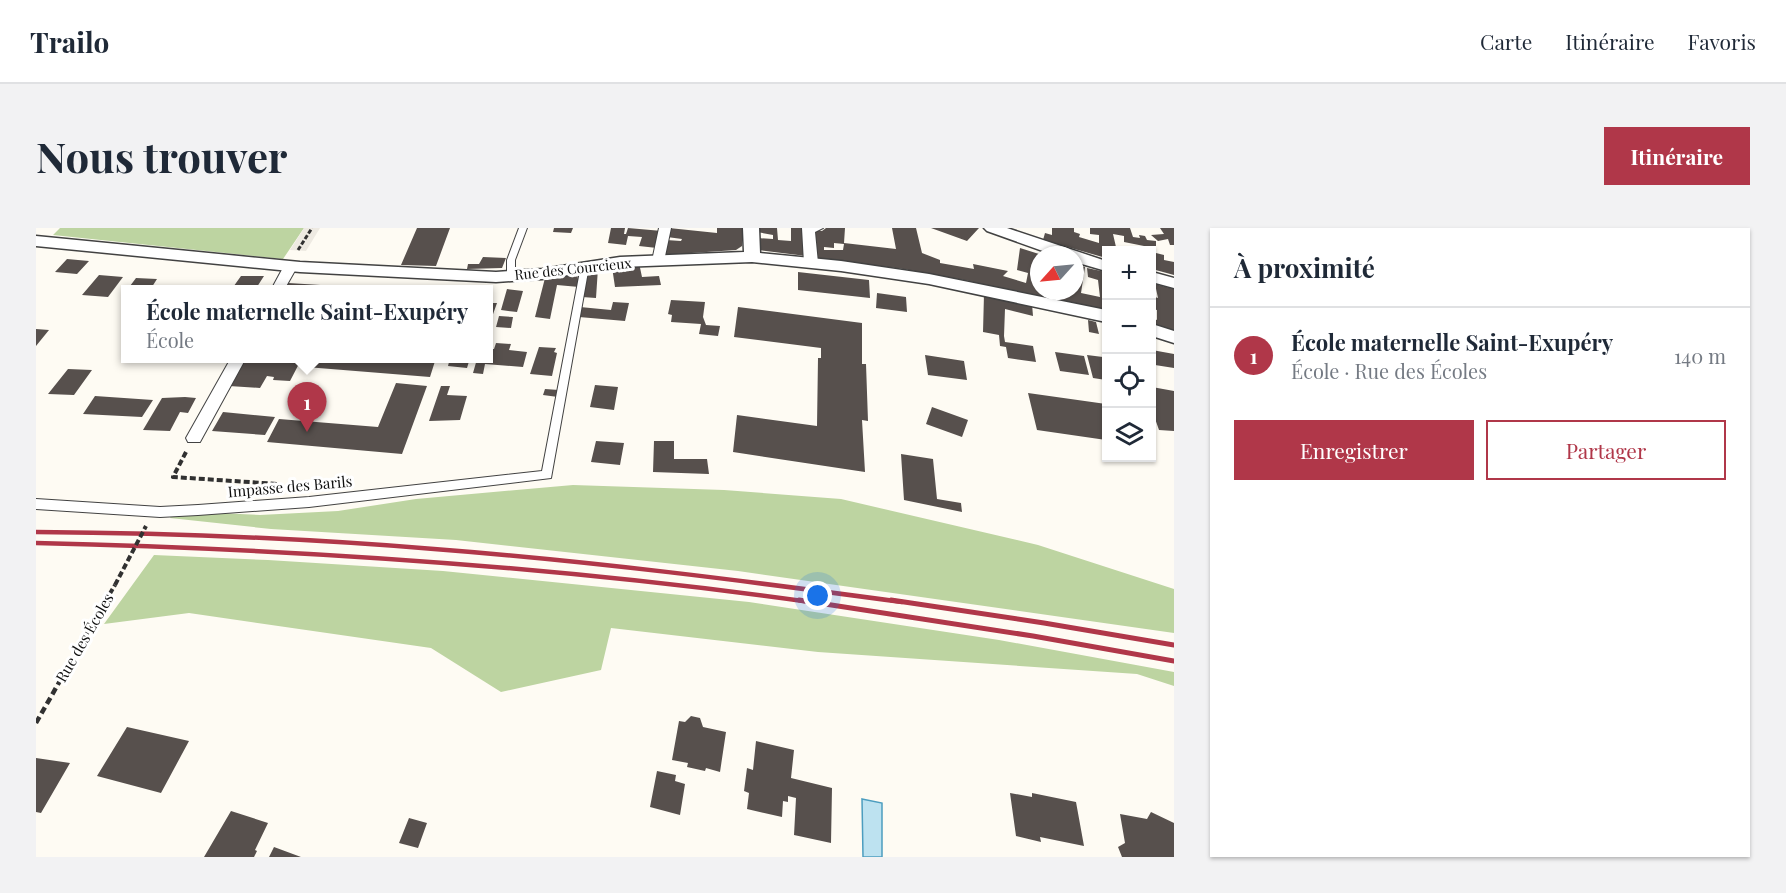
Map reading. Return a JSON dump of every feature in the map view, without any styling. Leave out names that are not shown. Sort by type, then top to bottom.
[{"type":"street","points":[[658,261],[665,228]]},
{"type":"street","points":[[751,228],[752,257]]},
{"type":"street","points":[[811,263],[808,228],[817,228]]},
{"type":"street","points":[[992,228],[1044,246]]},
{"type":"street","name":"Rue des Courcieux","points":[[36,241],[189,254],[290,267],[440,275],[542,274],[585,266],[752,257],[929,279],[1102,315]]},
{"type":"street","points":[[1084,259],[1102,264]]},
{"type":"street","points":[[281,285],[290,267]]},
{"type":"street","points":[[1156,278],[1174,283]]},
{"type":"street","points":[[1156,331],[1174,337]]},
{"type":"street","points":[[194,438],[236,363]]},
{"type":"lane","points":[[511,275],[511,260],[523,228]]},
{"type":"lane","name":"Impasse des Barils","points":[[36,504],[160,512],[198,510],[309,502],[546,475],[585,266]]},
{"type":"path","points":[[298,250],[312,228]]},
{"type":"path","points":[[194,438],[173,477],[274,483]]},
{"type":"path","name":"Rue des Écoles","points":[[36,723],[146,526]]},
{"type":"green space","points":[[60,228],[304,228],[283,259],[53,235]]},
{"type":"green space","points":[[573,485],[724,490],[841,499],[1038,545],[1174,589],[1174,633],[738,571],[456,540],[271,529],[170,518],[175,511],[260,515],[338,511],[416,499]]},
{"type":"green space","points":[[154,555],[443,571],[749,602],[999,640],[1174,672],[1174,686],[1137,674],[818,652],[611,628],[601,670],[501,692],[431,648],[189,613],[104,624]]},
{"type":"shaded area","points":[[304,228],[320,228],[306,251],[290,250]]},
{"type":"water","points":[[862,799],[882,803],[882,857],[863,857]]},
{"type":"building","points":[[417,228],[450,228],[436,266],[401,265]]},
{"type":"building","points":[[554,228],[573,228],[571,233],[553,232]]},
{"type":"building","points":[[611,228],[625,228],[624,234],[628,228],[662,231],[657,248],[639,246],[642,237],[628,236],[626,245],[608,243]]},
{"type":"building","points":[[669,228],[717,233],[717,228],[742,228],[742,246],[736,250],[662,255],[666,240],[681,241],[682,239],[667,237]]},
{"type":"building","points":[[757,228],[777,228],[778,240],[791,241],[791,228],[805,228],[806,256],[759,250],[757,238],[773,239],[773,235],[757,232]]},
{"type":"building","points":[[826,228],[845,228],[844,243],[896,249],[892,228],[916,228],[922,253],[940,260],[940,263],[974,269],[973,264],[1008,271],[1003,276],[1026,283],[1028,273],[1017,270],[1020,248],[1030,251],[1030,296],[969,281],[903,269],[811,257],[810,229],[822,231]],"holes":[[[834,243],[844,244],[843,250],[824,250],[824,247],[834,248]]]},
{"type":"building","points":[[931,228],[979,228],[967,241]]},
{"type":"building","points":[[1052,228],[1074,228],[1074,232],[1080,234],[1079,237],[1099,243],[1099,235],[1090,234],[1090,228],[1130,228],[1133,237],[1145,236],[1147,240],[1156,241],[1156,246],[1124,242],[1124,236],[1113,234],[1116,246],[1102,246],[1102,257],[1084,252],[1084,246],[1064,246],[1043,240],[1045,233],[1052,235]]},
{"type":"building","points":[[1160,228],[1174,228],[1174,245],[1170,245],[1168,239],[1158,241],[1151,235],[1164,234]]},
{"type":"building","points":[[1156,253],[1164,255],[1164,260],[1174,262],[1174,275],[1156,270]]},
{"type":"building","points":[[483,257],[506,258],[502,268],[467,269],[468,264],[479,264]]},
{"type":"building","points":[[67,259],[89,261],[77,274],[55,272]]},
{"type":"building","points":[[639,263],[642,277],[659,276],[661,285],[615,287],[612,267]]},
{"type":"building","points":[[598,268],[596,298],[582,297],[587,270]]},
{"type":"building","points":[[1087,268],[1102,271],[1102,311],[1049,300],[1084,300],[1084,294],[1100,297],[1098,280],[1088,277]]},
{"type":"building","points":[[577,272],[579,287],[557,285],[550,319],[535,317],[545,278]]},
{"type":"building","points":[[798,272],[869,280],[870,298],[798,290]]},
{"type":"building","points":[[99,275],[123,277],[108,297],[82,295]]},
{"type":"building","points":[[241,276],[264,276],[258,285],[235,285]]},
{"type":"building","points":[[136,278],[157,279],[153,285],[131,285]]},
{"type":"building","points":[[288,283],[320,285],[287,285]]},
{"type":"building","points":[[1156,284],[1174,289],[1174,331],[1156,326],[1156,297],[1158,298]]},
{"type":"building","points":[[507,289],[523,291],[517,312],[501,310]]},
{"type":"building","points":[[877,293],[906,297],[907,312],[876,308]]},
{"type":"building","points":[[984,294],[1032,304],[1033,316],[1005,309],[1004,336],[1005,342],[1033,346],[1036,362],[1008,358],[1006,347],[1000,346],[999,335],[983,332]]},
{"type":"building","points":[[671,300],[705,302],[703,317],[706,325],[720,326],[718,336],[699,334],[701,324],[671,322],[672,315],[668,314]]},
{"type":"building","points":[[613,302],[629,303],[625,321],[579,317],[580,307],[611,310]]},
{"type":"building","points":[[738,307],[862,323],[862,364],[866,364],[868,421],[862,420],[865,472],[733,452],[737,415],[817,426],[818,358],[821,358],[821,348],[734,337]]},
{"type":"building","points":[[499,316],[513,317],[511,328],[496,327]]},
{"type":"building","points":[[1088,320],[1096,322],[1099,334],[1089,332]]},
{"type":"building","points":[[36,329],[49,330],[36,346]]},
{"type":"building","points":[[496,343],[511,344],[509,350],[527,352],[523,367],[485,364],[483,374],[473,373],[476,363],[493,363]]},
{"type":"building","points":[[539,347],[556,348],[552,376],[530,374]]},
{"type":"building","points":[[1156,351],[1174,354],[1174,368],[1156,365]]},
{"type":"building","points":[[1055,352],[1084,356],[1089,375],[1060,371]]},
{"type":"building","points":[[925,355],[964,361],[967,380],[928,375]]},
{"type":"building","points":[[1087,355],[1102,357],[1102,379],[1093,378]]},
{"type":"building","points":[[242,363],[299,363],[290,381],[273,380],[274,377],[267,376],[260,388],[229,386]]},
{"type":"building","points":[[308,363],[434,363],[430,377],[306,367]]},
{"type":"building","points":[[449,363],[468,363],[467,368],[448,366]]},
{"type":"building","points":[[68,369],[92,370],[74,395],[48,394]]},
{"type":"building","points":[[396,383],[427,386],[402,454],[267,442],[279,419],[378,427]]},
{"type":"building","points":[[595,385],[618,387],[614,410],[590,407]]},
{"type":"building","points":[[441,386],[450,386],[447,395],[467,396],[460,420],[429,421]]},
{"type":"building","points":[[1156,388],[1174,391],[1174,431],[1159,430],[1156,421]]},
{"type":"building","points":[[545,389],[559,390],[558,397],[543,395]]},
{"type":"building","points":[[1028,393],[1102,403],[1102,439],[1037,430]]},
{"type":"building","points":[[95,396],[153,400],[142,417],[83,414]]},
{"type":"building","points":[[162,398],[196,398],[188,413],[180,412],[170,431],[143,430]]},
{"type":"building","points":[[932,407],[968,420],[962,437],[926,424]]},
{"type":"building","points":[[223,412],[275,417],[265,435],[212,431]]},
{"type":"building","points":[[596,441],[624,443],[620,465],[591,462]]},
{"type":"building","points":[[654,441],[674,441],[674,459],[707,459],[709,474],[653,472]]},
{"type":"building","points":[[901,454],[933,459],[937,499],[961,503],[962,512],[904,500]]},
{"type":"building","points":[[691,716],[700,718],[703,727],[726,732],[720,772],[706,768],[705,771],[687,767],[688,763],[672,760],[679,721],[685,722]]},
{"type":"building","points":[[127,727],[189,741],[161,793],[97,776]]},
{"type":"building","points":[[756,741],[794,750],[791,778],[832,788],[831,843],[794,835],[796,798],[788,796],[788,802],[783,801],[782,817],[747,809],[749,793],[744,791],[747,768],[753,770]]},
{"type":"building","points":[[36,758],[70,763],[41,813],[36,812]]},
{"type":"building","points":[[657,771],[676,775],[675,781],[685,784],[680,815],[650,807]]},
{"type":"building","points":[[1010,793],[1032,797],[1032,793],[1076,802],[1084,846],[1040,837],[1041,842],[1016,836]]},
{"type":"building","points":[[231,811],[268,823],[254,857],[204,857]]},
{"type":"building","points":[[1151,812],[1174,823],[1174,857],[1122,857],[1118,847],[1125,843],[1120,814],[1147,819]]},
{"type":"building","points":[[409,818],[427,823],[418,848],[399,843]]},
{"type":"building","points":[[274,847],[301,857],[269,857]]},
{"type":"railway","points":[[36,532],[235,537],[434,549],[727,579],[902,602]]},
{"type":"railway","points":[[36,543],[230,550],[424,561],[617,578],[810,602]]},
{"type":"railway","points":[[799,600],[1033,636],[1174,661]]},
{"type":"railway","points":[[891,600],[1174,645]]},
{"type":"place","name":"École maternelle Saint-Exupéry","points":[[307,432]]}]
